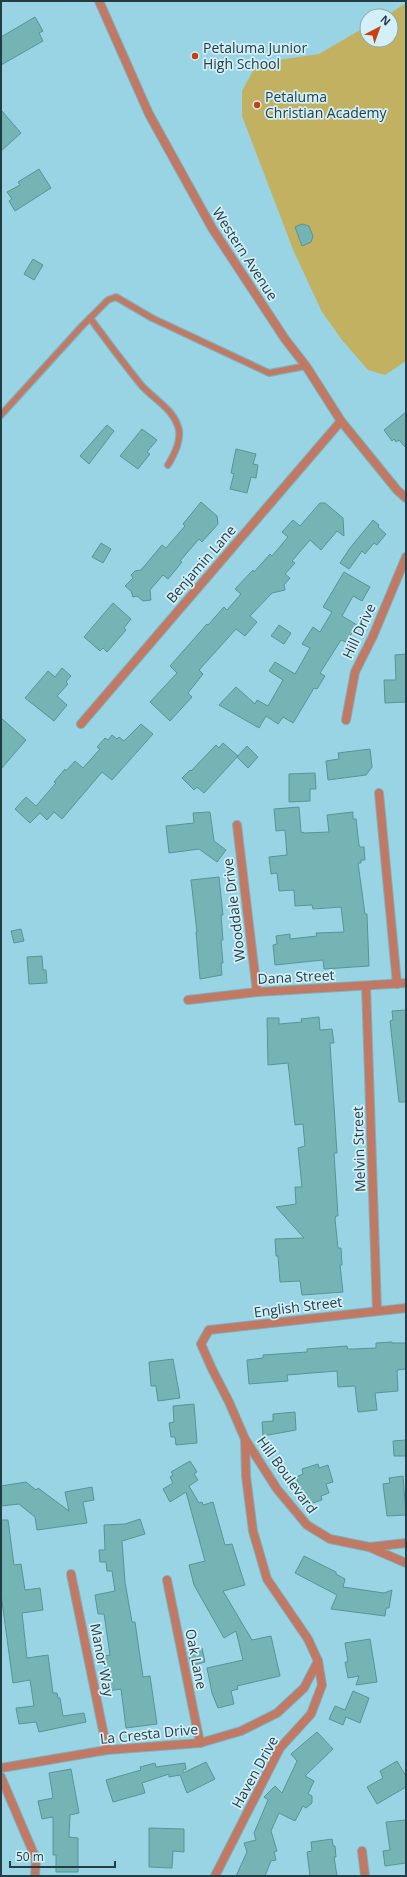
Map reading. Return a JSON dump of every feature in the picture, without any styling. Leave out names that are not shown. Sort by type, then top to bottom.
[{"type":"street","name":"Western Avenue","points":[[99,1],[149,114],[212,228],[285,338],[306,366],[340,421],[406,498]]},
{"type":"street","name":"Benjamin Lane","points":[[81,724],[340,421]]},
{"type":"street","name":"Hill Drive","points":[[346,720],[355,672],[373,636],[406,557]]},
{"type":"street","points":[[379,793],[397,984]]},
{"type":"street","name":"Wooddale Drive","points":[[238,825],[257,992]]},
{"type":"street","name":"Dana Street","points":[[188,1000],[257,992],[406,983]]},
{"type":"street","name":"Melvin Street","points":[[366,986],[377,1311]]},
{"type":"street","name":"English Street","points":[[201,1344],[209,1330],[406,1308]]},
{"type":"street","name":"Hill Boulevard","points":[[201,1344],[245,1439],[277,1489],[307,1525],[330,1539],[369,1547],[406,1563]]},
{"type":"street","points":[[245,1439],[246,1476],[253,1531],[267,1579],[308,1639],[318,1661]]},
{"type":"street","points":[[369,1547],[406,1543]]},
{"type":"street","name":"Manor Way","points":[[71,1574],[107,1750]]},
{"type":"street","name":"Oak Lane","points":[[167,1580],[200,1743]]},
{"type":"street","name":"La Cresta Drive","points":[[1,1768],[107,1750],[200,1743],[241,1731],[277,1713],[304,1688],[318,1661]]},
{"type":"street","name":"Haven Drive","points":[[215,1876],[280,1748],[311,1714],[322,1685],[318,1661]]},
{"type":"street","points":[[1,1777],[36,1859],[35,1876]]},
{"type":"street","points":[[362,1851],[365,1876]]},
{"type":"lane","points":[[1,415],[90,318],[108,300],[116,298],[152,318],[269,373],[306,366]]},
{"type":"lane","points":[[90,318],[142,386],[152,397],[169,410],[174,417],[179,431],[178,444],[168,464]]},
{"type":"shaded area","points":[[406,3],[406,361],[385,375],[368,370],[342,340],[322,312],[294,252],[242,116],[242,91],[254,69],[278,60],[319,54],[359,31],[359,48],[399,48],[398,8]]},
{"type":"building","points":[[35,17],[43,31],[39,33],[43,41],[1,65],[1,37]]},
{"type":"building","points":[[1,110],[21,133],[1,151]]},
{"type":"building","points":[[39,169],[51,188],[15,211],[9,201],[12,199],[7,192],[20,185],[18,182]]},
{"type":"building","points":[[302,224],[309,226],[313,236],[311,242],[302,246],[295,227]]},
{"type":"building","points":[[33,259],[43,265],[34,280],[24,274]]},
{"type":"building","points":[[406,412],[406,448],[399,440],[396,442],[394,439],[392,441],[384,430]]},
{"type":"building","points":[[107,425],[114,431],[89,464],[80,456]]},
{"type":"building","points":[[142,429],[157,440],[147,452],[150,454],[138,469],[120,456]]},
{"type":"building","points":[[236,449],[256,454],[253,464],[258,465],[256,478],[251,477],[247,493],[230,489],[234,474],[231,473]]},
{"type":"building","points":[[201,502],[217,516],[218,524],[202,542],[199,539],[180,561],[182,562],[168,579],[163,575],[150,590],[151,600],[143,601],[137,596],[133,597],[131,591],[125,586],[133,578],[131,575],[135,571],[141,570],[162,545],[166,548],[185,526],[183,524]]},
{"type":"building","points":[[320,503],[325,503],[343,518],[344,536],[337,531],[321,550],[310,540],[292,561],[295,563],[285,574],[290,578],[284,585],[285,590],[272,593],[250,616],[257,622],[245,636],[236,629],[199,670],[203,674],[188,693],[192,697],[170,721],[150,702],[177,673],[170,666],[207,624],[208,625],[224,607],[227,610],[241,594],[235,589],[253,570],[254,572],[270,554],[272,556],[288,537],[282,532],[293,520],[300,526]]},
{"type":"building","points":[[373,520],[386,534],[377,545],[374,543],[365,554],[362,551],[349,569],[340,563]]},
{"type":"building","points":[[101,543],[111,549],[103,563],[92,557]]},
{"type":"building","points":[[344,572],[370,587],[362,601],[353,596],[342,616],[357,625],[346,642],[341,640],[320,673],[325,676],[317,689],[314,688],[293,723],[283,717],[278,724],[266,716],[259,728],[219,705],[236,687],[255,704],[257,700],[268,706],[283,680],[269,671],[275,662],[295,674],[310,648],[302,644],[313,627],[320,632],[332,612],[323,607]]},
{"type":"building","points":[[113,603],[131,619],[124,628],[126,630],[107,652],[103,648],[100,651],[84,637]]},
{"type":"building","points":[[279,625],[291,633],[284,644],[271,636]]},
{"type":"building","points":[[406,654],[406,702],[385,703],[384,680],[396,680],[395,655]]},
{"type":"building","points":[[62,668],[71,676],[66,682],[68,684],[57,696],[67,705],[54,721],[25,698],[48,671],[55,677]]},
{"type":"building","points":[[1,718],[26,740],[1,769]]},
{"type":"building","points":[[141,724],[153,734],[112,780],[102,772],[62,819],[54,812],[47,820],[40,813],[30,823],[15,809],[26,797],[36,806],[56,783],[54,782],[65,769],[66,771],[75,761],[83,768],[100,749],[97,747],[105,738],[108,740],[112,735],[117,739],[119,737],[124,741]]},
{"type":"building","points":[[223,743],[238,756],[204,793],[197,787],[194,790],[182,778],[190,770],[191,771],[216,745],[219,748]]},
{"type":"building","points":[[247,746],[258,757],[248,768],[237,757]]},
{"type":"building","points":[[370,749],[372,767],[366,775],[328,780],[326,761],[339,759],[338,753]]},
{"type":"building","points":[[315,773],[316,789],[310,789],[310,801],[289,802],[289,774]]},
{"type":"building","points":[[299,807],[301,832],[305,833],[329,832],[327,815],[353,812],[353,819],[356,819],[359,845],[360,847],[364,847],[365,860],[361,860],[361,863],[358,863],[365,914],[367,914],[369,966],[324,969],[323,960],[275,965],[273,945],[277,944],[276,936],[290,934],[290,939],[317,936],[316,933],[344,932],[341,907],[313,909],[312,905],[295,906],[294,890],[279,891],[277,873],[271,874],[269,857],[287,855],[285,830],[276,831],[274,809]]},
{"type":"building","points":[[210,812],[214,841],[226,850],[217,862],[199,849],[169,853],[166,826],[194,823],[193,813]]},
{"type":"building","points":[[219,877],[223,915],[221,915],[223,940],[221,940],[223,963],[221,963],[222,975],[200,979],[197,932],[191,880]]},
{"type":"building","points":[[21,929],[24,941],[14,943],[11,931]]},
{"type":"building","points":[[42,956],[43,970],[46,970],[47,983],[29,984],[27,957]]},
{"type":"building","points":[[406,1010],[406,1102],[399,1102],[390,1021],[393,1020],[392,1011]]},
{"type":"building","points":[[319,1017],[320,1030],[332,1029],[334,1043],[330,1043],[337,1153],[334,1153],[338,1216],[336,1216],[335,1219],[338,1248],[341,1248],[342,1265],[340,1265],[343,1292],[302,1295],[300,1281],[280,1282],[275,1239],[304,1238],[276,1207],[296,1204],[295,1187],[302,1187],[298,1148],[305,1146],[303,1124],[295,1125],[288,1063],[268,1065],[267,1018],[279,1018],[279,1024],[302,1022],[301,1019]]},
{"type":"building","points":[[376,1343],[406,1343],[406,1369],[397,1370],[398,1391],[375,1393],[377,1410],[358,1412],[355,1386],[338,1387],[337,1371],[287,1375],[288,1381],[249,1384],[247,1360],[263,1358],[263,1355],[307,1352],[307,1349],[347,1346],[348,1349],[376,1348]]},
{"type":"building","points":[[173,1359],[180,1398],[158,1401],[156,1386],[151,1386],[149,1362]]},
{"type":"building","points":[[194,1404],[197,1443],[176,1445],[175,1437],[171,1437],[169,1423],[174,1422],[173,1406]]},
{"type":"building","points":[[295,1412],[296,1430],[263,1436],[262,1422],[273,1421],[273,1414]]},
{"type":"building","points":[[406,1440],[406,1456],[394,1456],[393,1441]]},
{"type":"building","points":[[190,1461],[197,1472],[194,1474],[198,1480],[189,1486],[199,1503],[202,1502],[203,1505],[213,1502],[225,1545],[232,1544],[245,1585],[223,1591],[252,1640],[271,1636],[280,1676],[237,1686],[238,1689],[231,1691],[234,1704],[218,1708],[212,1693],[207,1668],[243,1660],[236,1631],[224,1638],[194,1585],[189,1565],[205,1561],[186,1492],[170,1502],[163,1489],[173,1483],[170,1477],[173,1475],[171,1472]]},
{"type":"building","points":[[318,1464],[319,1468],[328,1465],[333,1482],[326,1484],[329,1493],[321,1496],[322,1500],[306,1505],[296,1477],[303,1474],[302,1469]]},
{"type":"building","points":[[403,1476],[406,1515],[387,1516],[383,1484],[390,1483],[389,1478]]},
{"type":"building","points":[[26,1482],[36,1490],[38,1488],[69,1511],[65,1492],[92,1487],[94,1500],[83,1502],[87,1523],[37,1530],[35,1517],[19,1504],[1,1506],[1,1486]]},
{"type":"building","points":[[140,1519],[145,1534],[122,1541],[125,1582],[132,1622],[135,1622],[143,1677],[150,1676],[157,1724],[126,1728],[121,1689],[107,1691],[104,1656],[110,1655],[104,1614],[98,1614],[95,1595],[115,1591],[112,1571],[107,1571],[106,1562],[100,1562],[99,1550],[105,1550],[104,1525],[125,1524]]},
{"type":"building","points":[[1,1520],[8,1520],[14,1565],[21,1564],[25,1590],[40,1588],[43,1610],[22,1613],[27,1658],[48,1655],[53,1693],[57,1693],[58,1698],[60,1698],[63,1716],[84,1713],[86,1722],[39,1732],[36,1722],[19,1724],[16,1708],[34,1706],[30,1680],[13,1683],[1,1594]]},
{"type":"building","points":[[304,1556],[336,1572],[336,1574],[345,1579],[343,1587],[384,1593],[392,1590],[389,1608],[386,1608],[385,1616],[331,1609],[337,1595],[295,1573]]},
{"type":"building","points":[[370,1639],[377,1682],[356,1685],[359,1676],[348,1678],[345,1662],[348,1662],[345,1643]]},
{"type":"building","points":[[202,1648],[205,1662],[191,1666],[188,1651]]},
{"type":"building","points":[[353,1691],[369,1698],[360,1723],[346,1717],[343,1725],[329,1719],[335,1706],[345,1710]]},
{"type":"building","points":[[317,1732],[333,1749],[305,1776],[314,1781],[308,1794],[312,1796],[312,1803],[306,1808],[303,1806],[295,1821],[279,1813],[271,1831],[277,1851],[274,1852],[276,1860],[271,1861],[265,1876],[236,1876],[247,1852],[244,1843],[256,1840],[254,1833],[268,1800],[264,1797],[275,1786],[282,1793],[297,1761],[291,1754]]},
{"type":"building","points":[[397,1761],[406,1776],[406,1787],[377,1804],[367,1787],[383,1778],[380,1771]]},
{"type":"building","points":[[206,1762],[215,1779],[187,1793],[180,1775],[169,1777],[169,1774],[142,1783],[145,1793],[113,1802],[106,1780],[141,1770],[140,1767],[155,1763],[156,1767],[185,1763],[186,1769],[183,1770],[183,1773]]},
{"type":"building","points":[[71,1769],[79,1813],[70,1815],[69,1837],[78,1838],[78,1872],[56,1872],[56,1855],[53,1855],[53,1817],[42,1819],[38,1801],[53,1798],[49,1773]]},
{"type":"building","points":[[406,1820],[406,1863],[385,1866],[383,1851],[390,1850],[386,1822]]},
{"type":"building","points":[[149,1828],[184,1829],[184,1852],[173,1851],[172,1868],[149,1867]]},
{"type":"building","points":[[332,1839],[333,1846],[335,1846],[336,1857],[334,1857],[337,1876],[310,1876],[307,1852],[312,1851],[311,1842]]},
{"type":"place","name":"Petaluma Junior High School","points":[[195,56]]},
{"type":"place","name":"Petaluma Christian Academy","points":[[257,105]]}]
